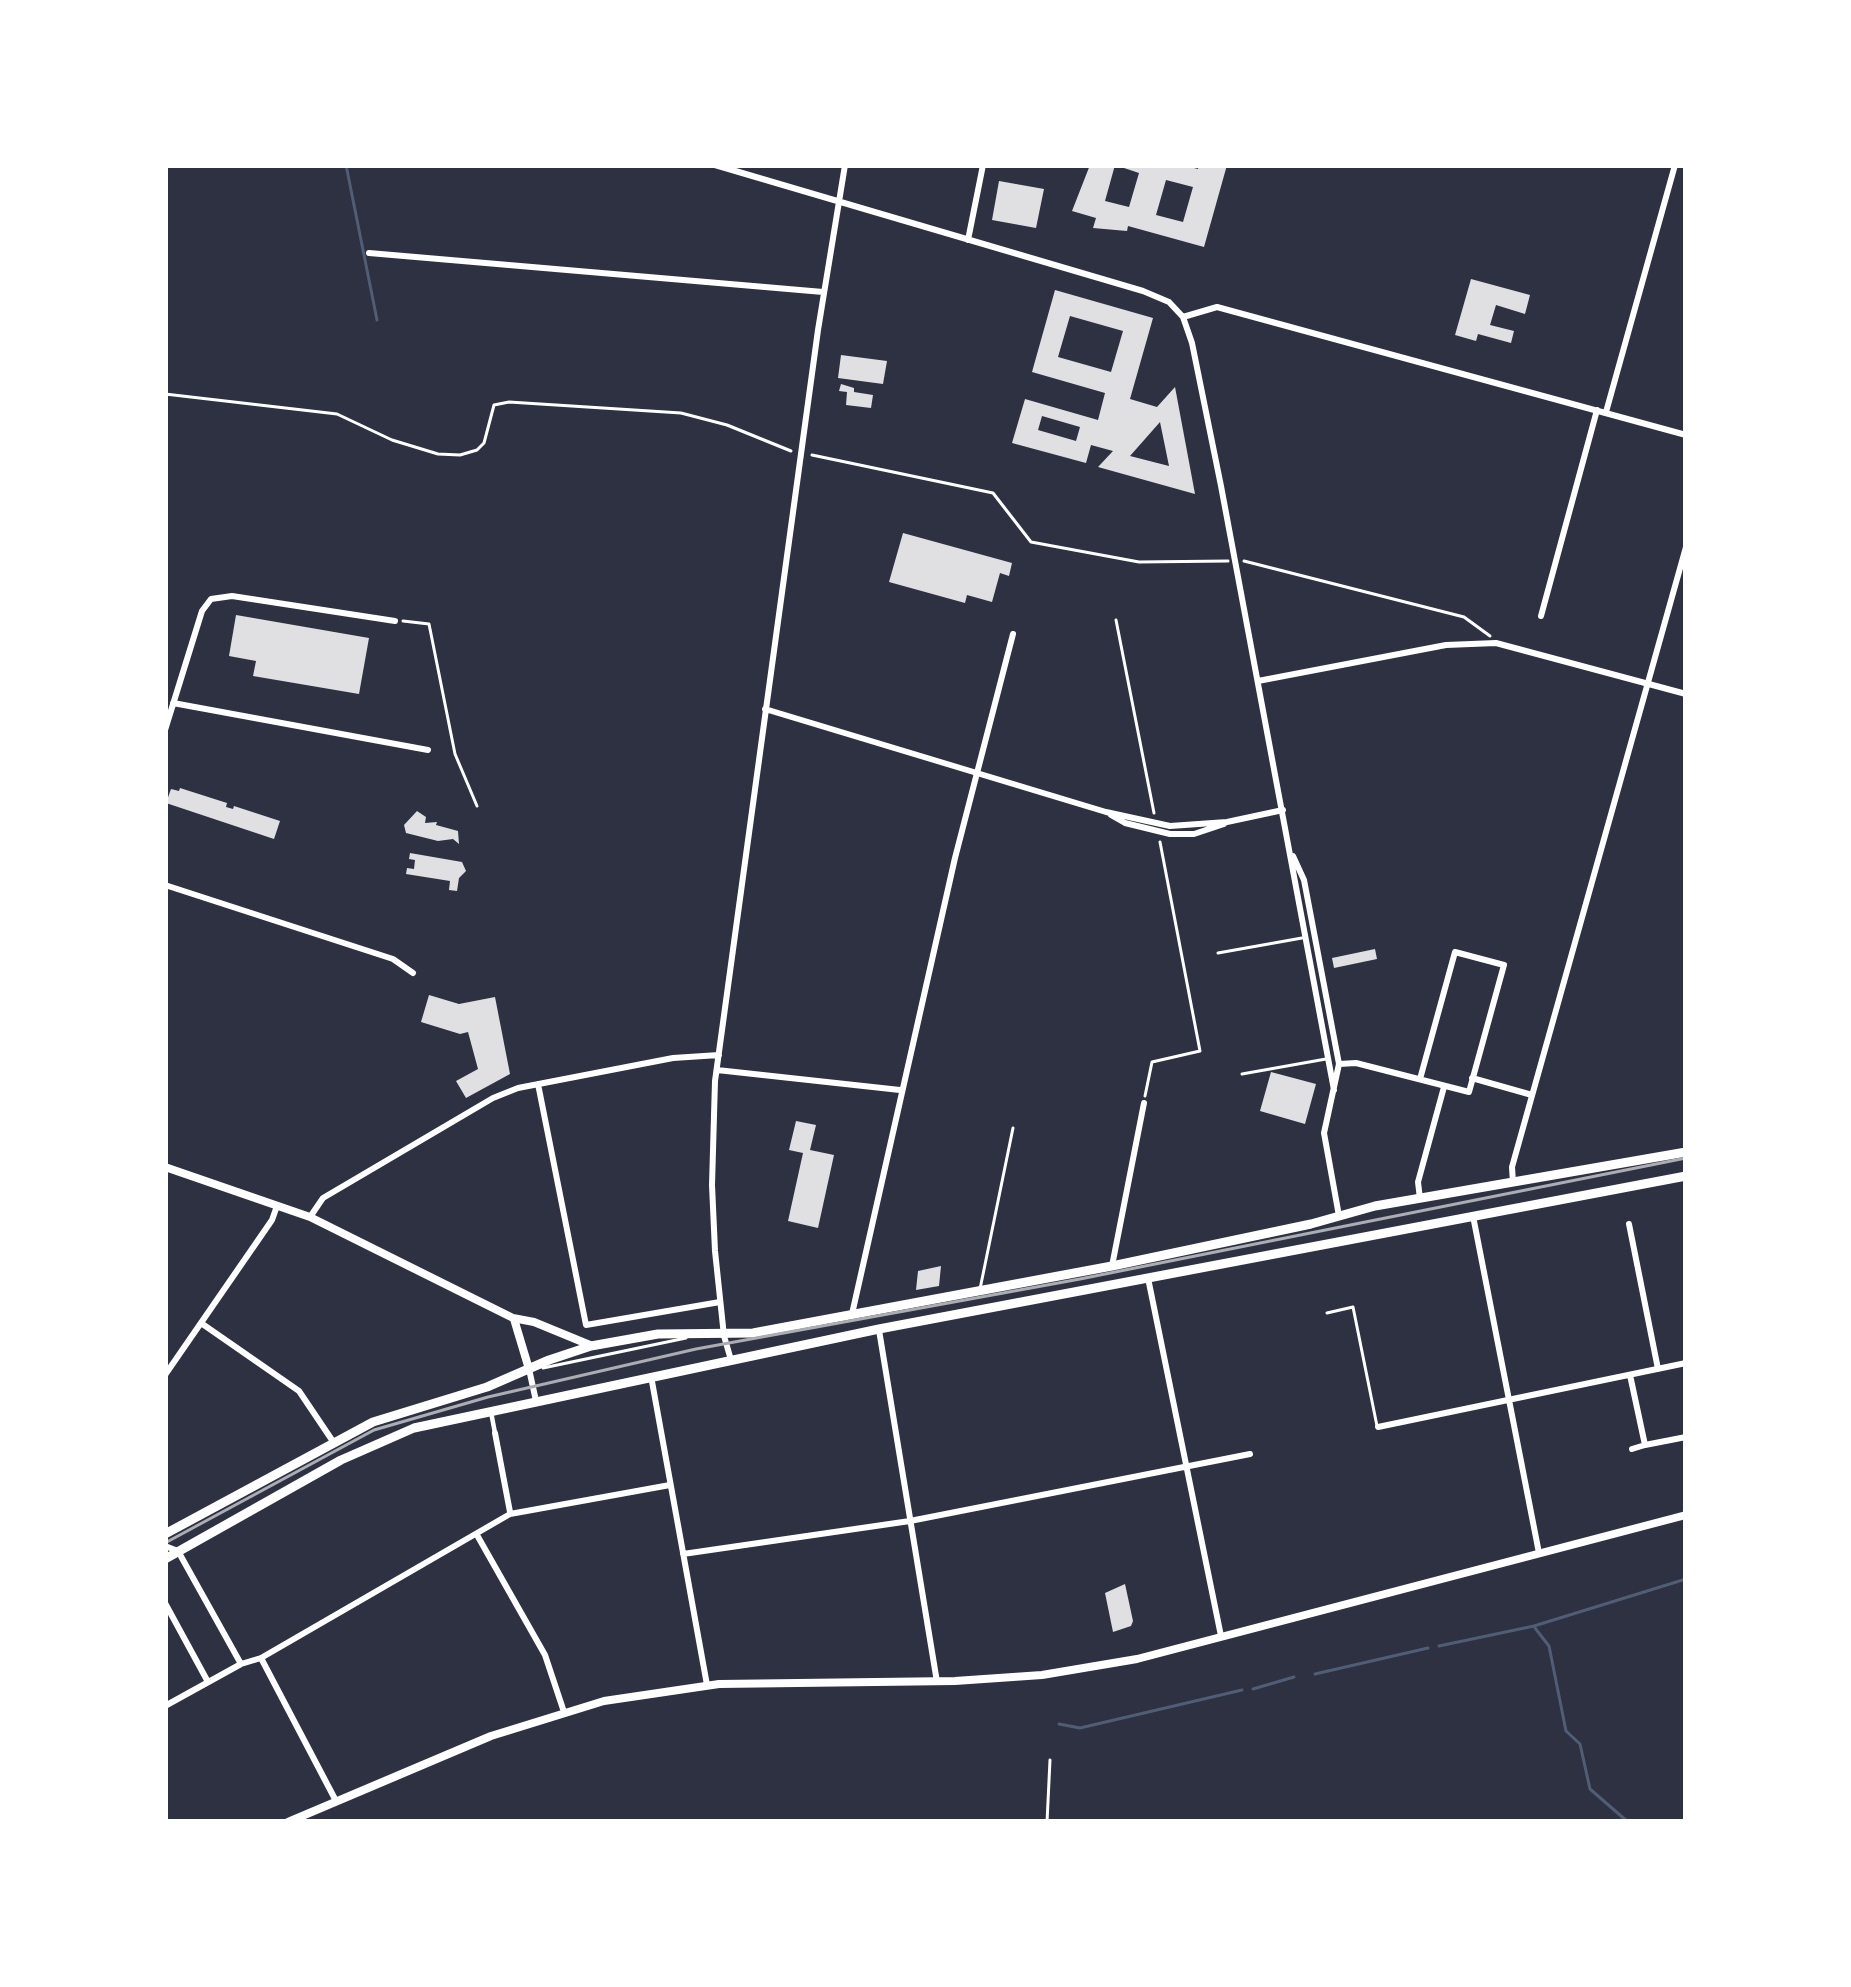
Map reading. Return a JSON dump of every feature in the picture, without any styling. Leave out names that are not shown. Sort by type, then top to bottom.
[{"type":"main road","points":[[165,1534],[402,1410],[487,1387],[591,1346],[658,1334],[724,1336],[852,1314],[1112,1266],[1420,1199],[1686,1152]]},
{"type":"main road","points":[[165,1559],[395,1434],[879,1329],[1686,1176]]},
{"type":"main road","points":[[1513,1184],[1517,1208]]},
{"type":"main road","points":[[1339,1216],[1343,1239]]},
{"type":"street","points":[[715,165],[1157,295],[1183,316],[1284,810],[1293,883],[1334,1090]]},
{"type":"street","points":[[731,1360],[720,1302],[712,1185],[717,1070],[823,292],[845,165]]},
{"type":"street","points":[[968,241],[983,165]]},
{"type":"street","points":[[1541,616],[1675,165]]},
{"type":"street","points":[[369,253],[823,292]]},
{"type":"street","points":[[1183,316],[1217,307],[1686,435]]},
{"type":"street","points":[[1513,1184],[1512,1167],[1686,547]]},
{"type":"street","points":[[165,730],[202,611],[211,599],[232,596],[395,621]]},
{"type":"street","points":[[852,1314],[900,1090],[1012,634]]},
{"type":"street","points":[[1258,681],[1446,644],[1496,643],[1686,694]]},
{"type":"street","points":[[173,703],[428,750]]},
{"type":"street","points":[[765,709],[1106,812],[1157,832],[1194,834],[1227,822]]},
{"type":"street","points":[[1106,812],[1170,826],[1227,822],[1284,810]]},
{"type":"street","points":[[1292,854],[1304,880],[1339,1064],[1324,1133],[1339,1216]]},
{"type":"street","points":[[165,885],[393,959],[413,973]]},
{"type":"street","points":[[1339,1064],[1469,1092],[1504,965],[1455,952],[1420,1079]]},
{"type":"street","points":[[310,1217],[323,1198],[493,1098],[538,1084],[673,1058],[719,1055]]},
{"type":"street","points":[[717,1070],[900,1090]]},
{"type":"street","points":[[1472,1078],[1532,1095]]},
{"type":"street","points":[[538,1084],[586,1324],[720,1302]]},
{"type":"street","points":[[1420,1199],[1418,1182],[1444,1086]]},
{"type":"street","points":[[1112,1266],[1144,1103]]},
{"type":"street","points":[[165,1167],[310,1217],[513,1318],[591,1346]]},
{"type":"street","points":[[165,1375],[277,1206]]},
{"type":"street","points":[[1473,1216],[1539,1553]]},
{"type":"street","points":[[1629,1224],[1658,1369]]},
{"type":"street","points":[[1148,1277],[1222,1639]]},
{"type":"street","points":[[513,1318],[536,1401]]},
{"type":"street","points":[[201,1323],[299,1391],[334,1443]]},
{"type":"street","points":[[879,1329],[937,1682]]},
{"type":"street","points":[[1378,1427],[1686,1363]]},
{"type":"street","points":[[651,1375],[707,1685]]},
{"type":"street","points":[[1630,1375],[1645,1445]]},
{"type":"street","points":[[490,1412],[510,1514]]},
{"type":"street","points":[[1632,1449],[1686,1437]]},
{"type":"street","points":[[682,1554],[910,1521],[1250,1454]]},
{"type":"street","points":[[165,1706],[261,1658],[510,1514],[670,1484]]},
{"type":"street","points":[[288,1822],[491,1736],[634,1695],[707,1685],[937,1682],[1042,1675],[1138,1659],[1686,1515]]},
{"type":"street","points":[[477,1535],[545,1655],[564,1712]]},
{"type":"street","points":[[165,1546],[178,1551],[241,1664]]},
{"type":"street","points":[[165,1604],[208,1682]]},
{"type":"street","points":[[261,1658],[336,1802]]},
{"type":"lane","points":[[1218,953],[1304,938]]},
{"type":"lane","points":[[1242,1074],[1328,1059]]},
{"type":"lane","points":[[980,1291],[1013,1128]]},
{"type":"lane","points":[[1327,1313],[1354,1307],[1378,1427]]},
{"type":"lane","points":[[529,1369],[565,1366],[694,1336]]},
{"type":"path","points":[[165,394],[337,414],[392,440],[438,454],[477,450],[484,443],[494,405],[509,402],[681,413],[727,425],[782,450]]},
{"type":"path","points":[[815,455],[993,493],[1031,542],[1139,562],[1218,563]]},
{"type":"path","points":[[1258,563],[1464,617],[1496,643]]},
{"type":"path","points":[[1116,620],[1156,822]]},
{"type":"path","points":[[395,621],[429,624],[455,754],[477,806]]},
{"type":"path","points":[[1144,1103],[1153,1062],[1200,1051],[1157,832]]},
{"type":"path","points":[[1047,1822],[1050,1760]]},
{"type":"building","points":[[1090,165],[1115,165],[1182,165],[1198,169],[1199,165],[1227,165],[1204,247],[1128,226],[1127,231],[1093,228],[1096,218],[1072,211]],"holes":[[[1115,165],[1139,173],[1129,207],[1105,201]],[[1166,180],[1193,187],[1183,222],[1156,215]]]},
{"type":"building","points":[[999,181],[1044,189],[1036,228],[992,220]]},
{"type":"building","points":[[1471,279],[1530,295],[1525,314],[1496,305],[1490,325],[1514,331],[1511,343],[1478,334],[1476,341],[1455,335]]},
{"type":"building","points":[[1055,290],[1153,318],[1130,399],[1157,407],[1175,387],[1195,494],[1098,467],[1113,451],[1091,445],[1086,463],[1012,443],[1025,399],[1098,420],[1105,393],[1032,372]],"holes":[[[1070,316],[1123,331],[1111,372],[1058,357]],[[1042,416],[1080,427],[1076,441],[1038,430]],[[1160,422],[1169,466],[1130,456]]]},
{"type":"building","points":[[841,355],[887,361],[883,384],[838,378]]},
{"type":"building","points":[[841,384],[873,395],[871,408],[846,405],[847,392],[839,391]]},
{"type":"building","points":[[903,533],[1012,563],[1009,576],[1000,573],[992,602],[967,595],[965,603],[889,582]]},
{"type":"building","points":[[236,615],[369,638],[359,694],[253,676],[256,661],[229,656]]},
{"type":"building","points":[[171,789],[227,803],[226,807],[280,821],[274,839],[166,803]]},
{"type":"building","points":[[417,811],[426,817],[425,823],[437,822],[458,831],[459,844],[453,839],[438,841],[406,833],[404,825]]},
{"type":"building","points":[[410,853],[462,862],[466,871],[457,891],[449,890],[450,881],[406,874],[407,868],[414,869]]},
{"type":"building","points":[[1375,949],[1377,959],[1334,968],[1332,958]]},
{"type":"building","points":[[429,995],[459,1004],[495,997],[510,1074],[466,1098],[456,1081],[478,1069],[468,1032],[460,1034],[421,1022]]},
{"type":"building","points":[[1271,1072],[1316,1084],[1305,1124],[1260,1111]]},
{"type":"building","points":[[796,1121],[816,1125],[810,1150],[834,1155],[818,1228],[788,1221],[803,1153],[789,1150]]},
{"type":"building","points":[[941,1266],[939,1286],[916,1290],[918,1271]]},
{"type":"building","points":[[1125,1584],[1133,1621],[1113,1632],[1105,1593]]},
{"type":"waterway","points":[[346,165],[377,320]]},
{"type":"waterway","points":[[1439,1646],[1534,1626],[1686,1579]]},
{"type":"waterway","points":[[1535,1628],[1549,1646],[1566,1731],[1580,1744],[1590,1789],[1628,1822]]},
{"type":"waterway","points":[[1315,1674],[1428,1648]]},
{"type":"waterway","points":[[1253,1689],[1294,1677]]},
{"type":"waterway","points":[[1059,1724],[1080,1728],[1242,1690]]},
{"type":"tram line","points":[[165,1543],[374,1430],[488,1397],[696,1349],[1080,1279],[1686,1158]]}]
